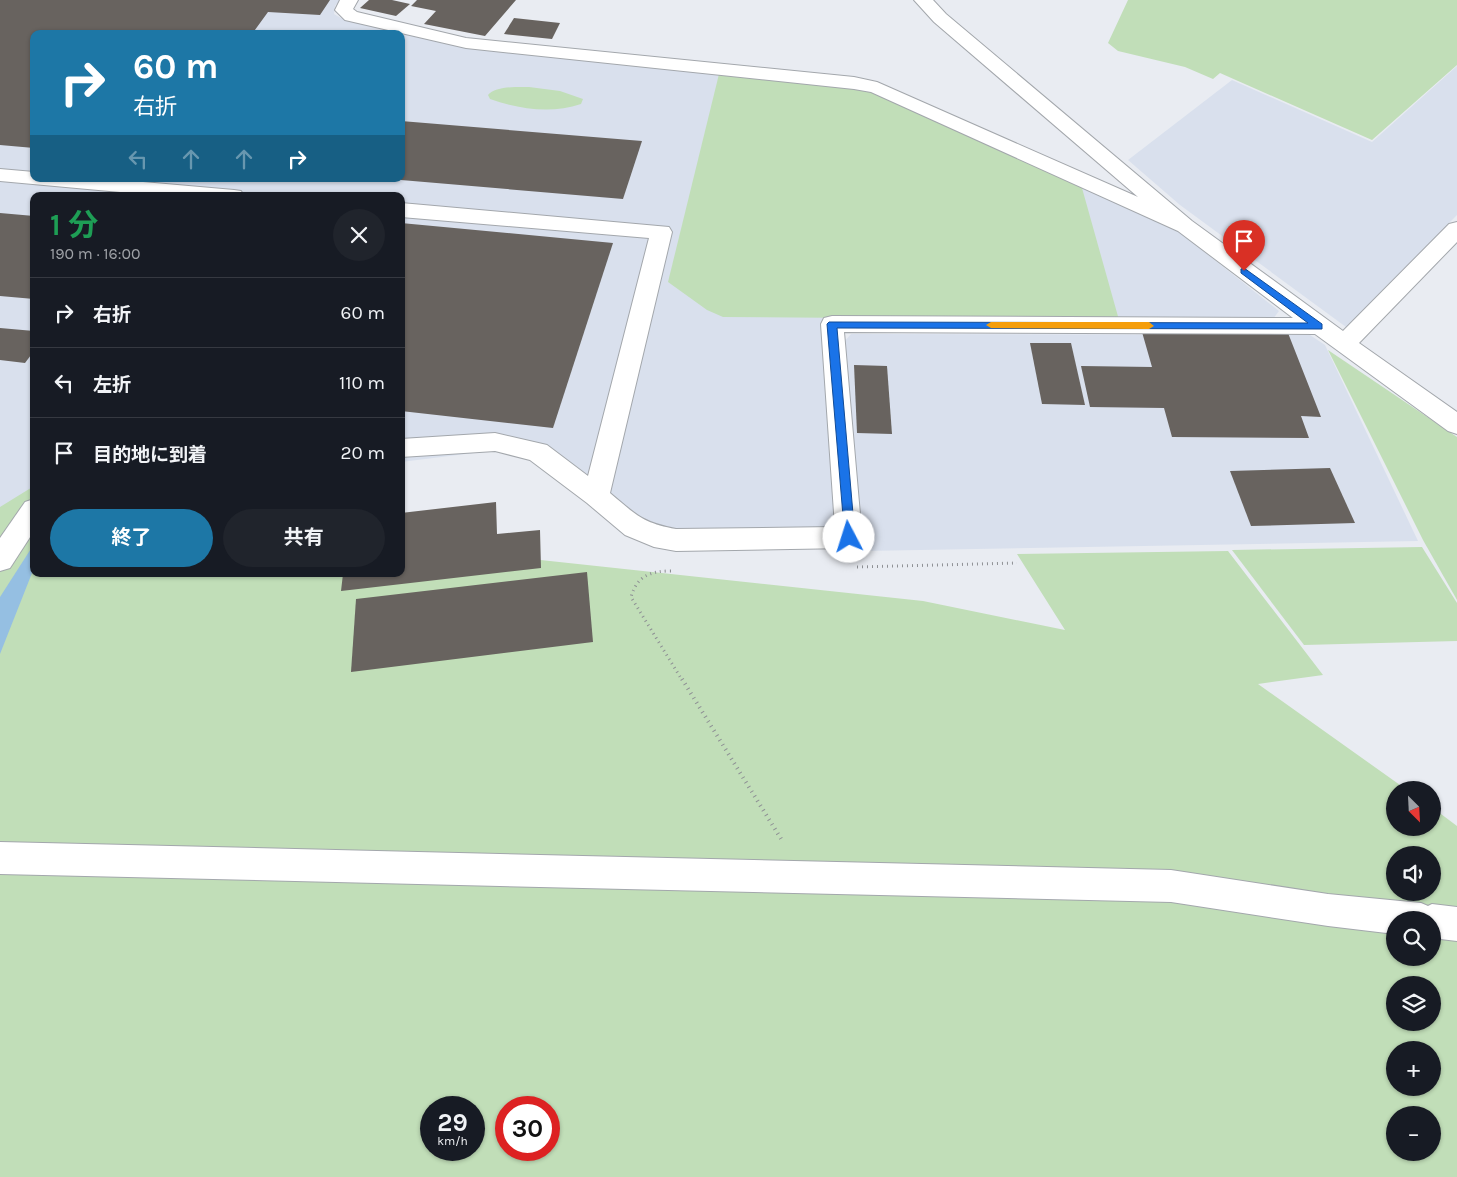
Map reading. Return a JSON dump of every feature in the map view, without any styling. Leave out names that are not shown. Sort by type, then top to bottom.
[{"type":"street","points":[[349,0],[344,10],[351,16],[466,43],[854,83],[877,88],[1185,226]]},
{"type":"street","points":[[923,0],[940,18],[1185,226],[1319,326],[1457,425]]},
{"type":"street","points":[[0,175],[30,178]]},
{"type":"street","points":[[74,182],[188,192]]},
{"type":"street","points":[[405,210],[661,232],[596,496]]},
{"type":"street","points":[[1344,344],[1457,228]]},
{"type":"street","points":[[405,448],[495,442],[538,452],[596,496],[634,528],[654,536],[676,540],[849,537],[832,324],[1319,326]]},
{"type":"street","points":[[0,560],[30,515]]},
{"type":"street","points":[[0,858],[1171,886],[1328,910],[1386,916]]},
{"type":"street","points":[[1441,922],[1457,924]]},
{"type":"path","points":[[848,567],[1017,563]]},
{"type":"path","points":[[678,571],[658,571],[642,576],[633,585],[631,597],[804,877]]},
{"type":"shaded area","points":[[0,0],[340,0],[335,6],[334,14],[341,18],[391,30],[30,30],[30,182],[405,182],[405,33],[463,47],[869,88],[1173,227],[1279,311],[1273,319],[823,320],[840,528],[682,531],[645,522],[575,465],[498,450],[405,462],[405,192],[30,192],[30,553],[0,599]]},
{"type":"shaded area","points":[[1457,66],[1457,215],[1346,327],[1180,205],[1128,160],[1232,80],[1372,142]]},
{"type":"shaded area","points":[[851,334],[1310,335],[1325,345],[1418,541],[864,551],[844,342]]},
{"type":"green space","points":[[1128,0],[1457,0],[1457,65],[1372,140],[1220,73],[1213,79],[1185,67],[1118,51],[1108,43]]},
{"type":"green space","points":[[719,74],[869,90],[1082,188],[1119,320],[723,317],[707,310],[668,282]]},
{"type":"green space","points":[[529,87],[560,91],[583,99],[581,104],[570,107],[535,109],[490,99],[488,95],[501,89]]},
{"type":"green space","points":[[1328,350],[1457,437],[1457,600],[1423,540]]},
{"type":"green space","points":[[30,488],[30,577],[405,577],[405,545],[923,601],[1065,630],[1017,554],[1228,551],[1323,675],[1258,684],[1394,781],[1386,781],[1386,836],[1441,836],[1441,814],[1457,826],[1457,1177],[0,1177],[0,507]]},
{"type":"green space","points":[[1422,547],[1457,603],[1457,641],[1304,645],[1232,550]]},
{"type":"water","points":[[30,550],[30,577],[0,654],[0,597]]},
{"type":"building","points":[[0,0],[330,0],[320,15],[268,12],[255,30],[30,30],[30,148],[0,145]]},
{"type":"building","points":[[369,0],[392,0],[410,4],[396,16],[360,8]]},
{"type":"building","points":[[417,0],[516,0],[485,36],[424,24],[436,11],[411,6]]},
{"type":"building","points":[[514,18],[560,23],[552,39],[504,34]]},
{"type":"building","points":[[405,121],[642,141],[623,199],[405,180]]},
{"type":"building","points":[[0,213],[30,216],[30,299],[0,296]]},
{"type":"building","points":[[405,223],[613,243],[553,428],[405,411]]},
{"type":"building","points":[[0,328],[30,331],[30,356],[25,363],[0,360]]},
{"type":"building","points":[[1142,332],[1288,333],[1321,417],[1301,416],[1309,438],[1172,437],[1164,408],[1090,407],[1081,366],[1152,367]]},
{"type":"building","points":[[1030,343],[1071,343],[1085,405],[1042,404]]},
{"type":"building","points":[[854,365],[887,366],[892,434],[857,433]]},
{"type":"building","points":[[1330,468],[1355,523],[1251,526],[1230,471]]},
{"type":"building","points":[[496,502],[497,534],[540,530],[541,568],[341,591],[343,577],[405,577],[405,513]]},
{"type":"building","points":[[587,572],[593,642],[351,672],[356,599]]},
{"type":"slow traffic","points":[[991,325],[1149,326]]},
{"type":"route","points":[[849,537],[832,324],[1319,326],[1244,271]]}]
